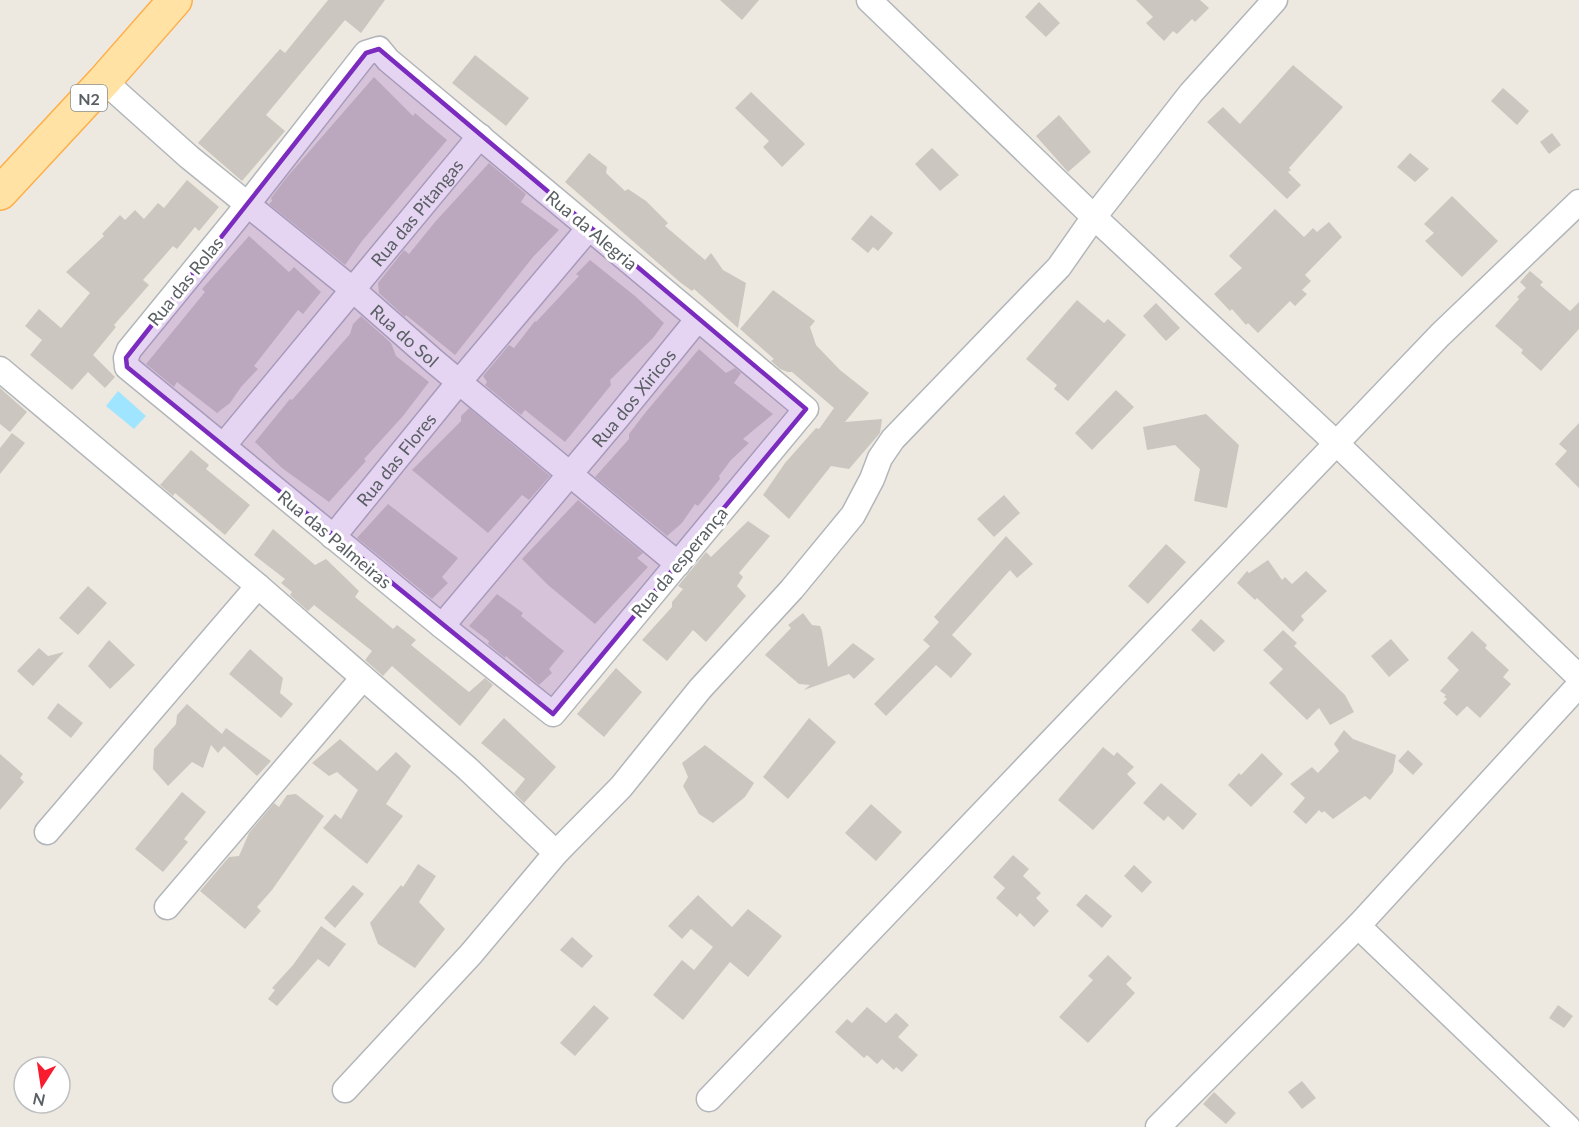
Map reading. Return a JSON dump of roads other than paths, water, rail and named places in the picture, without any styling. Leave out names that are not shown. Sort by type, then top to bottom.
[{"type":"main road","name":"N2","points":[[0,193],[104,81],[175,0]]},
{"type":"street","points":[[869,0],[1094,217],[1336,442],[1579,677]]},
{"type":"street","points":[[345,1090],[471,954],[555,854],[621,787],[700,689],[792,590],[853,515],[872,479],[879,458],[893,439],[1059,267],[1094,217],[1191,93],[1275,0]]},
{"type":"street","name":"Rua da Alegria","points":[[379,49],[388,60],[806,409]]},
{"type":"street","name":"Rua das Rolas","points":[[126,358],[129,350],[366,53],[379,49]]},
{"type":"street","name":"Rua do Sol","points":[[104,81],[246,205],[352,289],[459,382],[678,564]]},
{"type":"street","name":"Rua das Pitangas","points":[[224,445],[480,136]]},
{"type":"street","points":[[710,1099],[1336,442],[1440,335],[1579,202]]},
{"type":"street","name":"Rua das Flores","points":[[333,537],[459,382],[589,228]]},
{"type":"street","name":"Rua dos Xiricos","points":[[442,627],[697,320]]},
{"type":"street","name":"Rua das Palmeiras","points":[[126,358],[127,367],[442,627],[553,714]]},
{"type":"street","points":[[0,369],[258,586],[468,769],[555,854]]},
{"type":"street","name":"Rua da esperança","points":[[553,714],[806,409]]},
{"type":"street","points":[[47,832],[258,586]]},
{"type":"street","points":[[167,907],[362,679]]},
{"type":"street","points":[[1158,1127],[1358,926],[1579,686]]},
{"type":"street","points":[[1358,926],[1568,1127]]},
{"type":"water","points":[[118,391],[146,416],[134,429],[106,406]]}]
